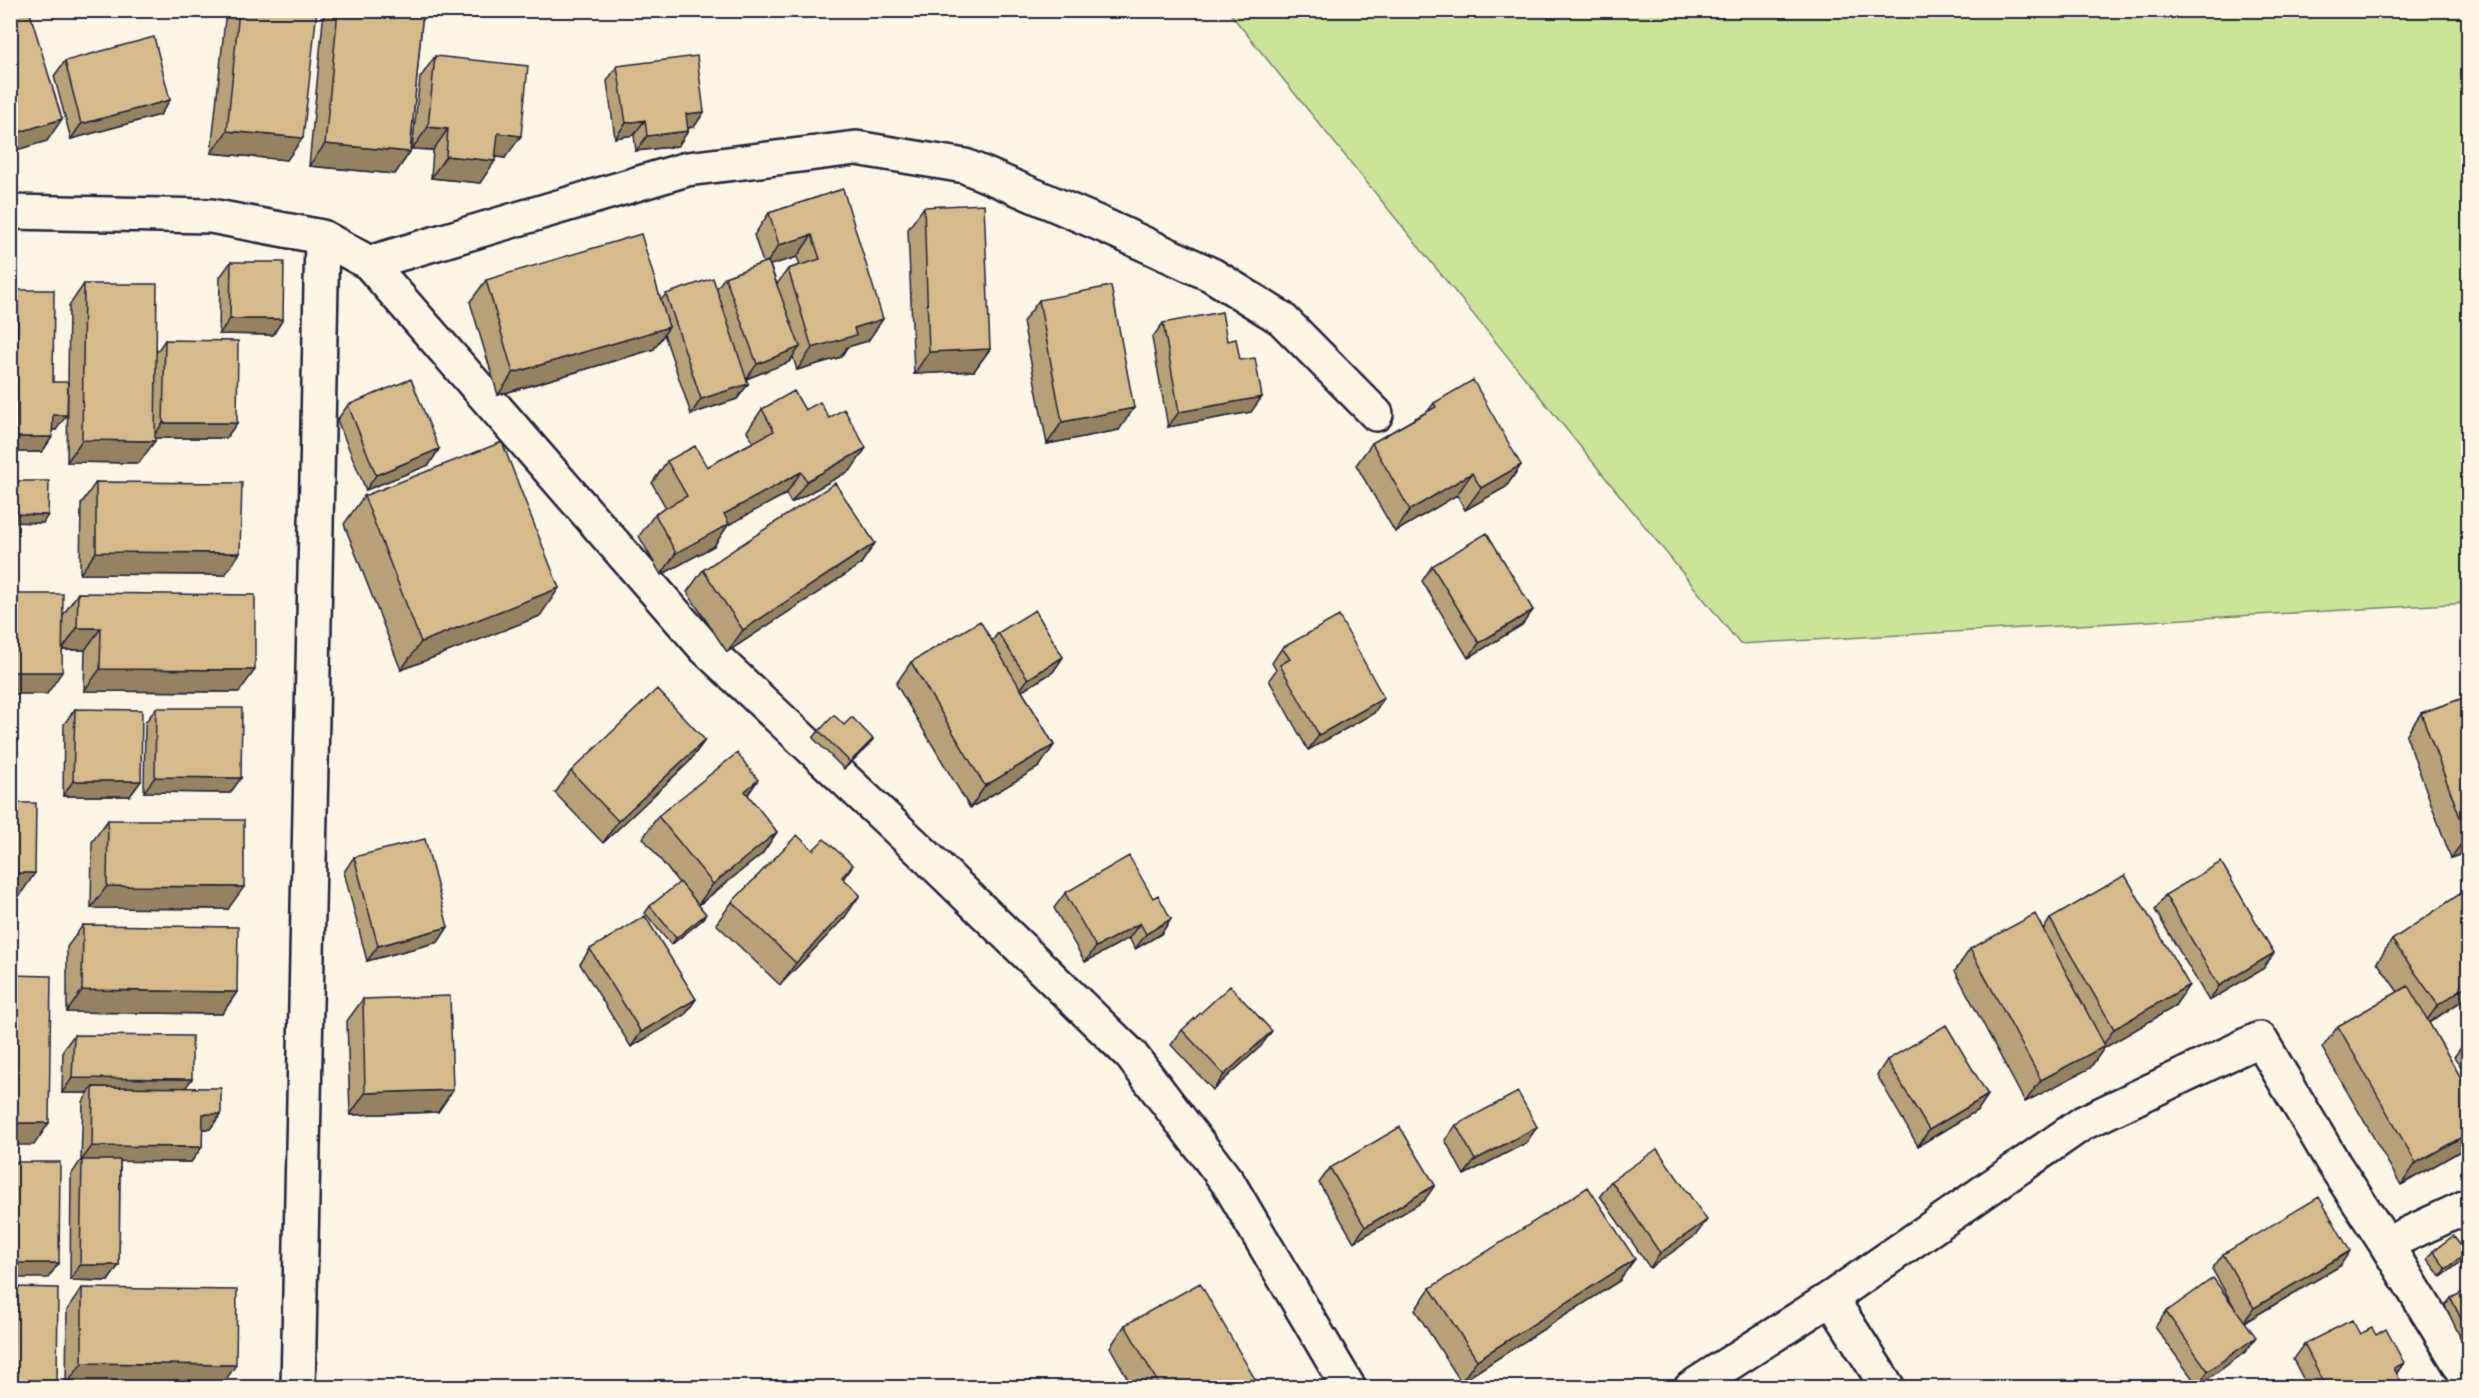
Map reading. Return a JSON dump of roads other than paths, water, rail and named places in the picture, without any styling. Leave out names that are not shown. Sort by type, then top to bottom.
[{"type":"street","points":[[369,263],[687,169],[856,148],[965,166],[1212,275],[1281,318],[1376,414]]},
{"type":"street","points":[[10,212],[211,216],[322,237],[369,263],[705,648],[923,853],[1131,1055],[1230,1184],[1349,1388]]},
{"type":"street","points":[[298,1388],[322,237]]},
{"type":"street","points":[[1691,1388],[1831,1298],[2083,1123],[2260,1040],[2334,1164],[2469,1378]]},
{"type":"street","points":[[2386,1244],[2469,1206]]},
{"type":"street","points":[[1831,1298],[1888,1388]]}]
